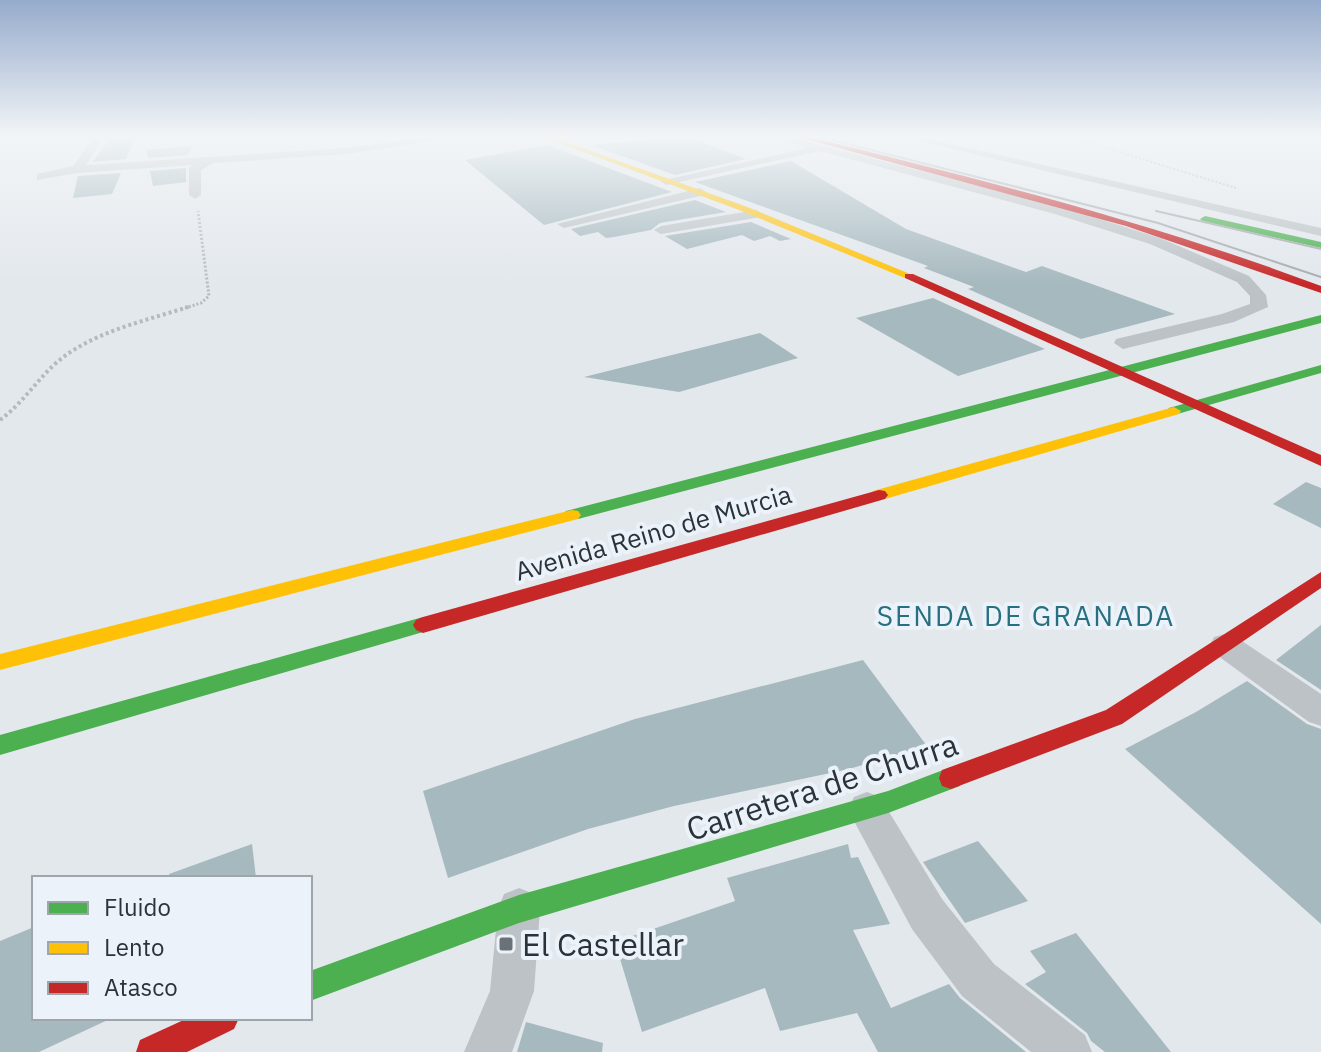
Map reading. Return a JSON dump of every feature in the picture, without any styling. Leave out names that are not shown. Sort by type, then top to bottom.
[{"type":"main road","points":[[682,186],[941,289],[1128,371],[1321,461]]},
{"type":"main road","points":[[994,186],[1150,226],[1249,259],[1321,290]]},
{"type":"main road","points":[[1074,186],[1321,245]]},
{"type":"main road","name":"Avenida Reino de Murcia","points":[[0,662],[1321,319]]},
{"type":"main road","name":"Avenida Reino de Murcia","points":[[0,745],[1321,369]]},
{"type":"main road","name":"Carretera de Churra","points":[[312,985],[519,909],[867,809],[1114,717],[1321,579]]},
{"type":"main road","points":[[152,1052],[219,1020]]},
{"type":"street","points":[[195,186],[195,195]]},
{"type":"street","points":[[965,186],[1060,211],[1155,241],[1243,279],[1258,295],[1259,307],[1228,318],[1123,343]]},
{"type":"street","points":[[1121,186],[1321,232]]},
{"type":"street","points":[[564,224],[700,192]]},
{"type":"street","points":[[661,230],[756,214]]},
{"type":"street","points":[[1225,645],[1321,712]]},
{"type":"street","points":[[867,809],[927,914],[978,980],[1068,1052]]},
{"type":"street","points":[[488,1052],[512,991],[519,909]]},
{"type":"path","points":[[1230,186],[1236,188]]},
{"type":"path","points":[[0,420],[12,413],[32,385],[66,355],[105,334],[201,303],[209,296],[195,195]]},
{"type":"building","points":[[76,186],[115,186],[112,194],[73,198]]},
{"type":"building","points":[[497,186],[656,186],[672,192],[544,225]]},
{"type":"building","points":[[706,186],[833,186],[906,229],[1026,272],[1042,266],[1175,314],[1081,339],[968,289],[974,287],[924,268],[928,266]]},
{"type":"building","points":[[695,200],[726,212],[660,223],[651,230],[606,238],[598,232],[580,236],[571,229]]},
{"type":"building","points":[[751,222],[791,239],[780,241],[770,236],[754,241],[742,235],[687,249],[665,236]]},
{"type":"building","points":[[933,298],[1045,349],[958,376],[856,318]]},
{"type":"building","points":[[760,333],[798,358],[679,392],[584,377]]},
{"type":"building","points":[[1306,482],[1321,488],[1321,528],[1273,504]]},
{"type":"building","points":[[1321,625],[1321,690],[1276,660]]},
{"type":"building","points":[[863,660],[927,746],[849,769],[674,806],[588,829],[448,878],[423,791],[635,719]]},
{"type":"building","points":[[1247,681],[1307,724],[1321,729],[1321,924],[1125,749]]},
{"type":"building","points":[[978,841],[1028,901],[965,923],[923,862]]},
{"type":"building","points":[[252,844],[256,876],[169,874]]},
{"type":"building","points":[[848,844],[851,858],[858,857],[890,924],[853,930],[891,1008],[949,984],[960,998],[1026,1052],[878,1052],[857,1013],[780,1031],[765,988],[642,1032],[615,942],[735,901],[727,878]]},
{"type":"building","points":[[32,928],[32,1020],[108,1020],[39,1052],[0,1052],[0,941]]},
{"type":"building","points":[[1076,933],[1171,1052],[1105,1052],[1091,1041],[1087,1033],[1025,984],[1046,972],[1030,951]]},
{"type":"building","points":[[526,1022],[603,1043],[602,1052],[517,1052]]},
{"type":"tram line","points":[[1013,186],[1158,223],[1321,277]]},
{"type":"tram line","points":[[1156,211],[1321,249]]},
{"type":"traffic: fast","points":[[1205,219],[1321,245]]},
{"type":"traffic: fast","points":[[572,515],[1321,319]]},
{"type":"traffic: fast","points":[[1174,411],[1321,369]]},
{"type":"traffic: fast","points":[[0,745],[423,625]]},
{"type":"traffic: fast","points":[[312,985],[519,909],[888,802],[951,778]]},
{"type":"traffic: slow","points":[[682,186],[909,276]]},
{"type":"traffic: slow","points":[[879,495],[1174,411]]},
{"type":"traffic: slow","points":[[0,662],[572,515]]},
{"type":"traffic: jam","points":[[995,186],[1194,244],[1321,290]]},
{"type":"traffic: jam","points":[[909,276],[1321,461]]},
{"type":"traffic: jam","points":[[423,625],[879,495]]},
{"type":"traffic: jam","points":[[951,778],[1114,717],[1321,579]]},
{"type":"traffic: jam","points":[[152,1052],[219,1020]]},
{"type":"place","name":"El Castellar","points":[[506,944]]},
{"type":"district","name":"SENDA DE GRANADA","points":[[1026,615]]}]
